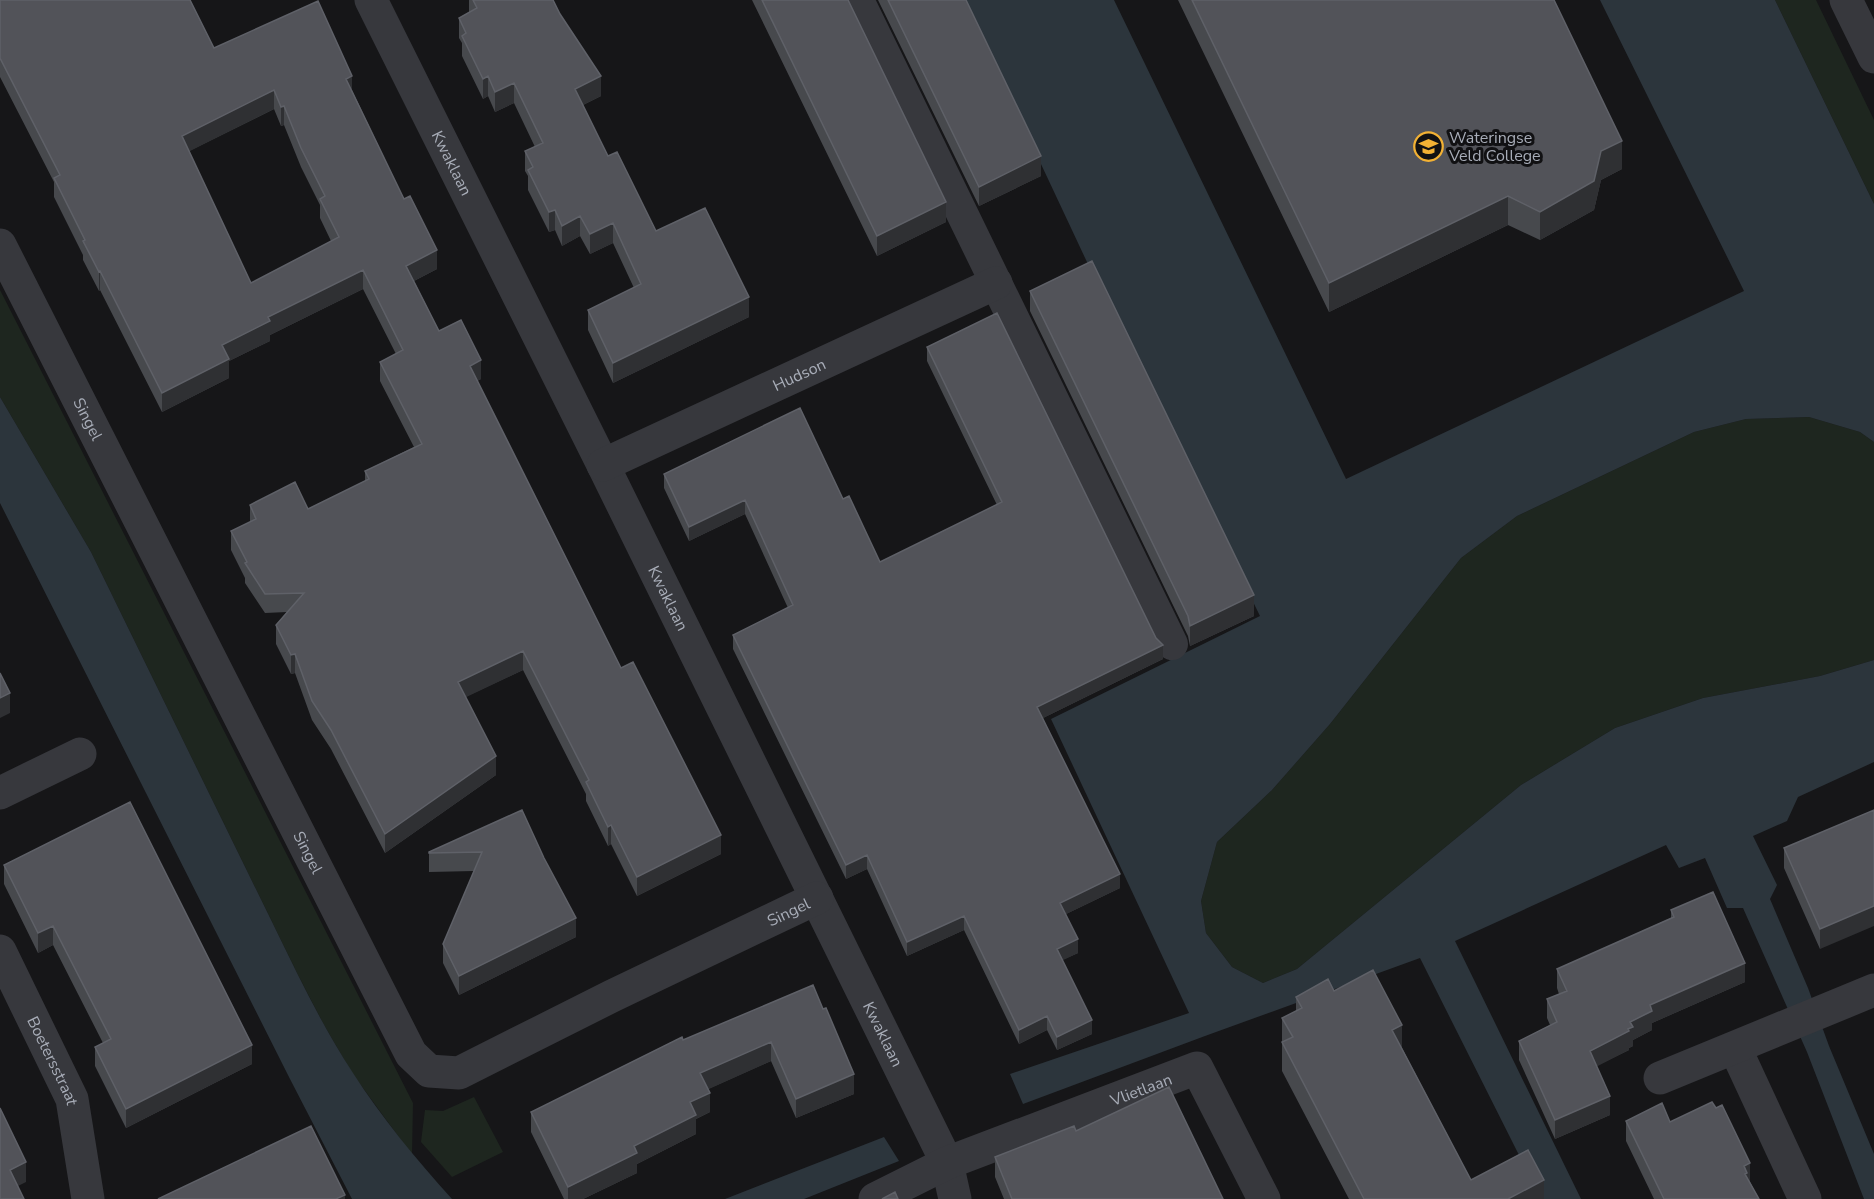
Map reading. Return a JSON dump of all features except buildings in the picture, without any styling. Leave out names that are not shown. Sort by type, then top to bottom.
[{"type":"street","name":"Kwaklaan","points":[[370,0],[603,465],[947,1163],[955,1199]]},
{"type":"street","points":[[858,0],[1172,644]]},
{"type":"street","points":[[1846,0],[1874,57]]},
{"type":"street","name":"Singel","points":[[0,245],[411,1054],[429,1071],[459,1073],[612,996],[817,898]]},
{"type":"street","name":"Hudson","points":[[603,465],[996,283]]},
{"type":"street","points":[[0,793],[80,754]]},
{"type":"street","name":"Boetersstraat","points":[[0,951],[72,1099],[87,1188]]},
{"type":"street","points":[[1660,1078],[1874,990]]},
{"type":"street","points":[[1735,1048],[1805,1199]]},
{"type":"street","name":"Vlietlaan","points":[[947,1163],[1197,1068],[1264,1199]]},
{"type":"street","points":[[875,1199],[947,1163]]},
{"type":"shaded area","points":[[964,0],[1114,0],[1346,479],[1744,291],[1600,0],[1775,0],[1874,204],[1874,442],[1860,432],[1809,417],[1746,419],[1694,432],[1517,516],[1461,558],[1330,724],[1272,790],[1217,842],[1201,901],[1206,933],[1232,967],[1263,983],[1297,969],[1521,785],[1615,728],[1703,698],[1820,676],[1874,660],[1874,762],[1798,797],[1787,821],[1753,836],[1777,885],[1770,899],[1874,1154],[1874,1199],[1864,1199],[1807,1052],[1743,908],[1727,908],[1705,858],[1679,868],[1666,845],[1455,941],[1581,1199],[1541,1199],[1420,958],[1023,1104],[1010,1074],[1189,1013],[1051,719],[1260,616],[1094,277]]},
{"type":"shaded area","points":[[1775,0],[1816,0],[1874,120],[1874,204]]},
{"type":"shaded area","points":[[0,290],[413,1103],[412,1155],[352,1073],[324,1025],[91,552],[0,397]]},
{"type":"shaded area","points":[[0,397],[91,552],[297,973],[331,1036],[364,1090],[452,1199],[352,1199],[0,503]]},
{"type":"shaded area","points":[[1809,417],[1860,432],[1874,442],[1874,660],[1820,676],[1703,698],[1615,728],[1521,785],[1297,969],[1263,983],[1232,967],[1206,933],[1201,901],[1217,842],[1272,790],[1330,724],[1461,558],[1517,516],[1694,432],[1746,419]]},
{"type":"shaded area","points":[[474,1097],[503,1152],[452,1177],[421,1142],[425,1110],[443,1111]]},
{"type":"shaded area","points":[[884,1137],[899,1161],[804,1199],[725,1199]]},
{"type":"place","name":"Wateringse Veld College","points":[[1428,146]]}]
